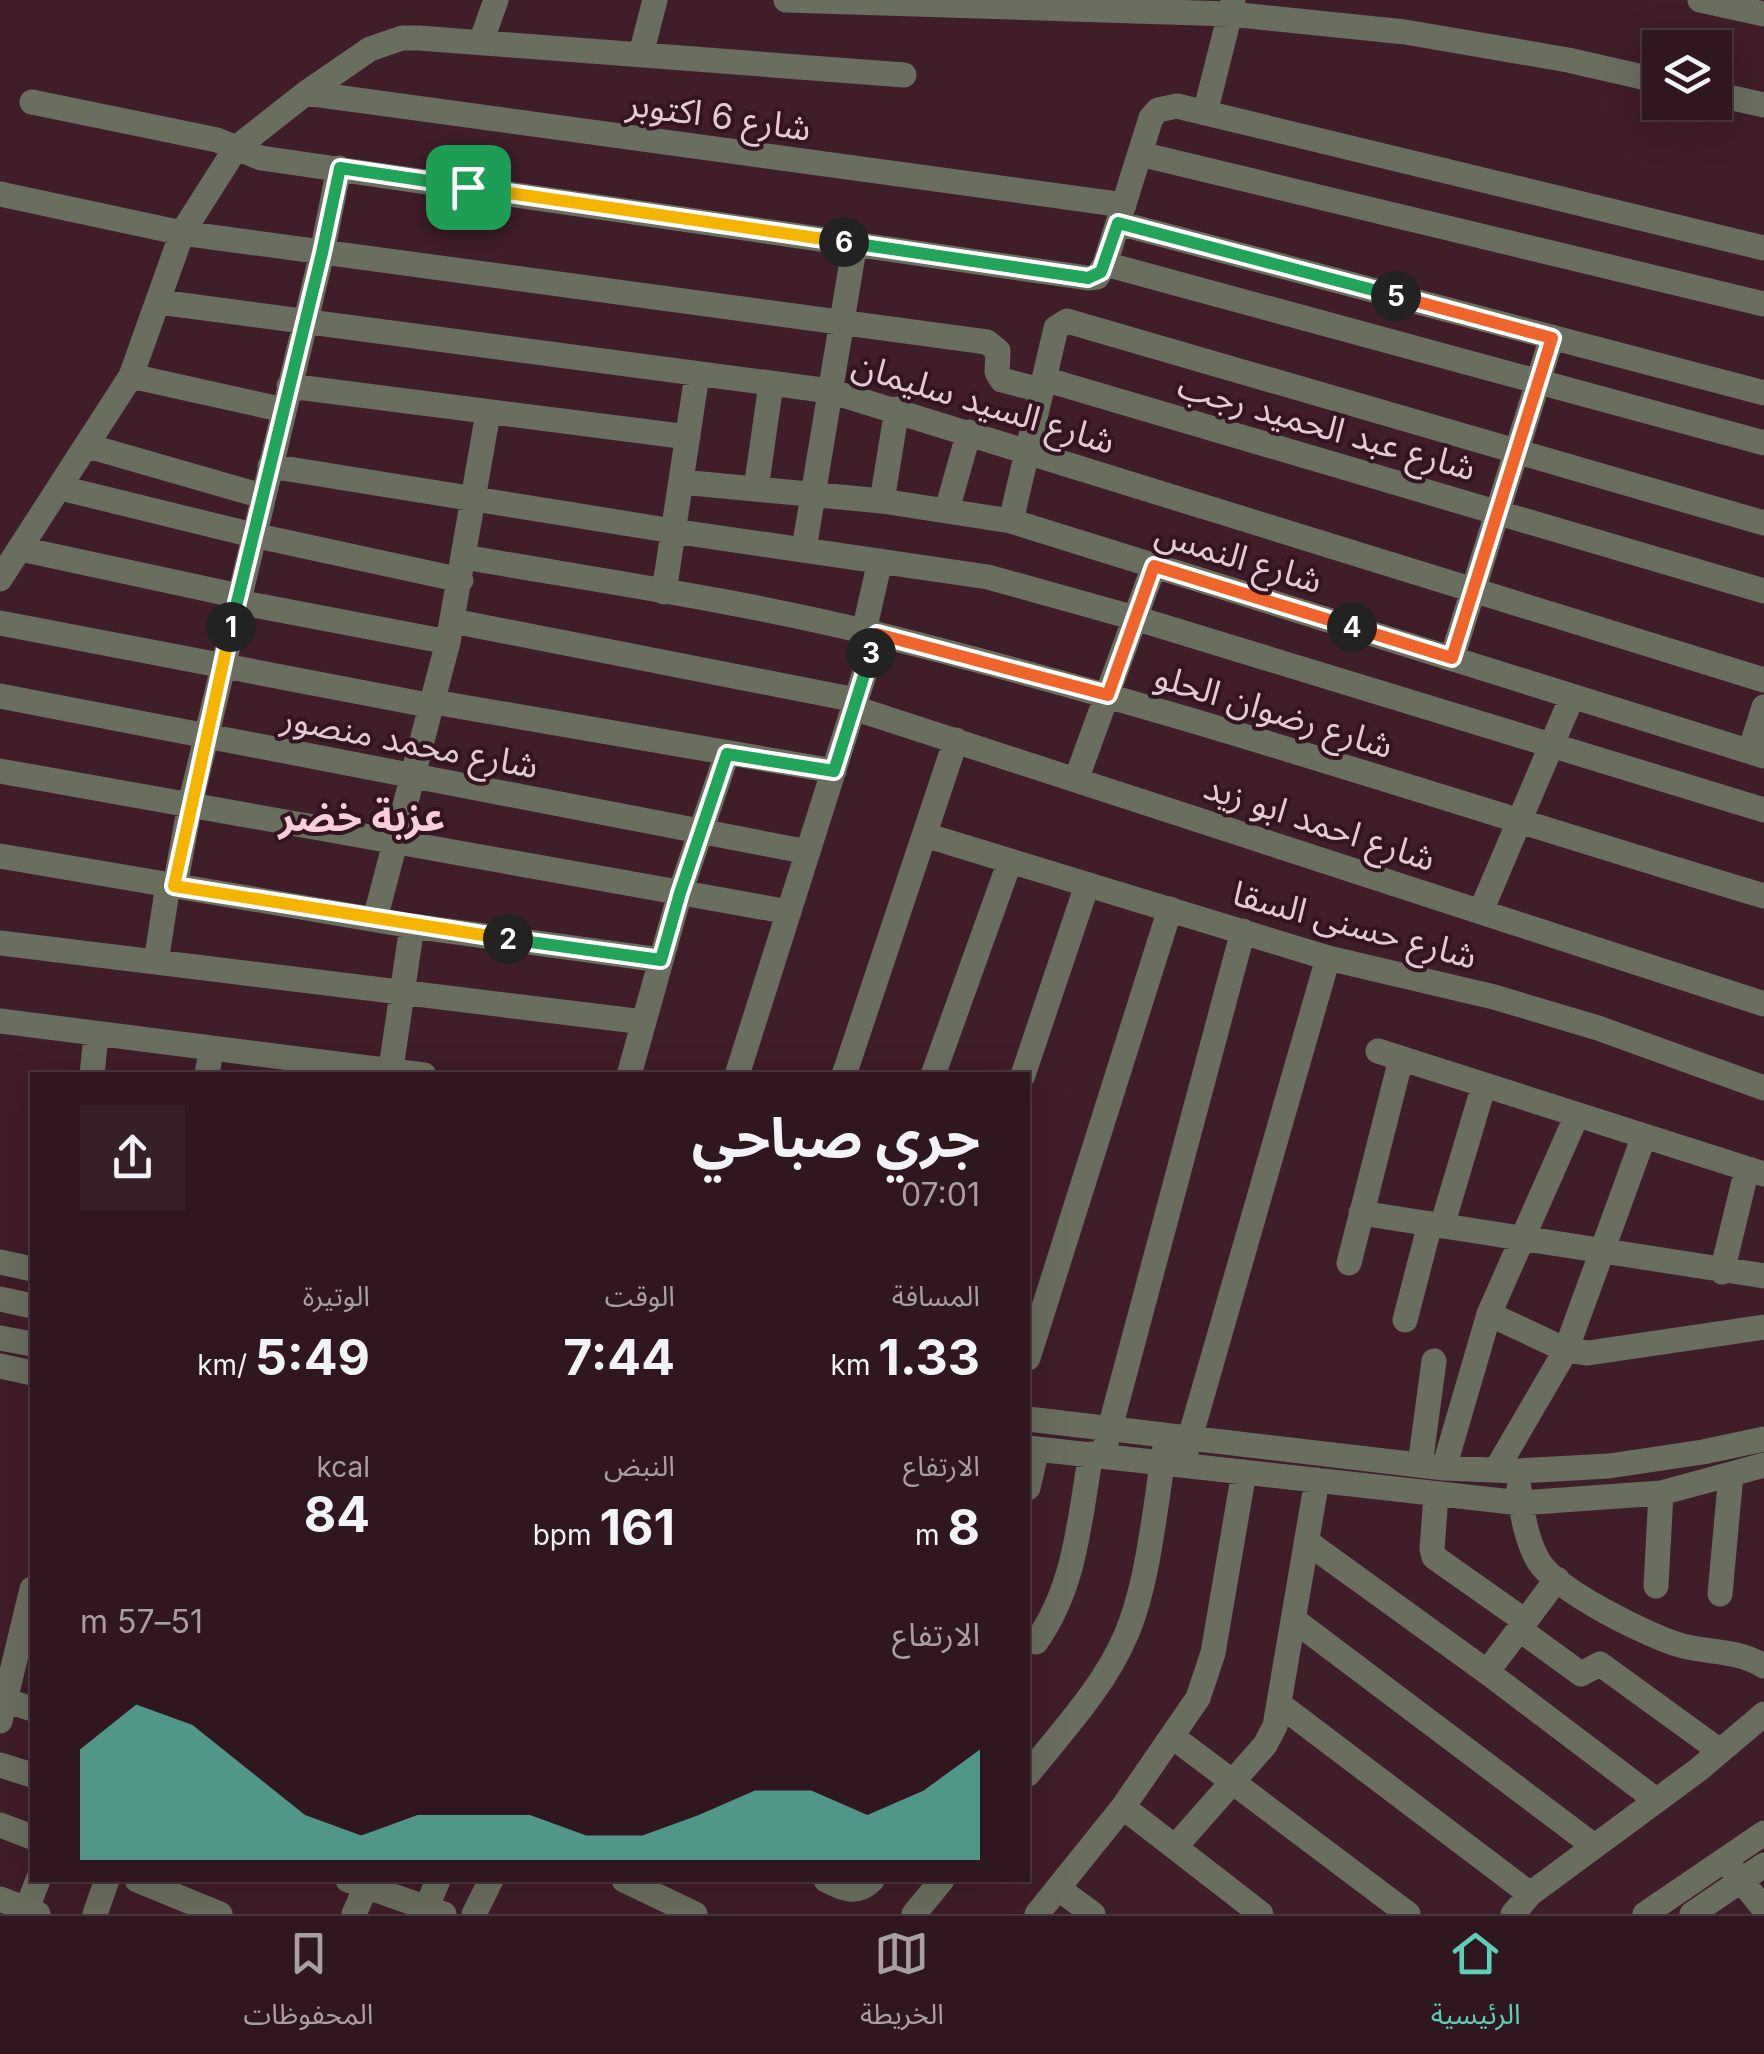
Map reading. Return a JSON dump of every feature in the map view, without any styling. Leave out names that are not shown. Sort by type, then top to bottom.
[{"type":"street","points":[[481,42],[496,0]]},
{"type":"street","points":[[640,54],[655,0]]},
{"type":"street","points":[[786,0],[1232,7],[1405,32],[1642,77]]},
{"type":"street","points":[[1700,0],[1764,14]]},
{"type":"street","points":[[1205,113],[1232,7]]},
{"type":"street","points":[[0,578],[132,376],[182,233],[236,148],[370,49],[386,42],[418,38],[904,75]]},
{"type":"street","name":"شارع 6 اكتوبر","points":[[306,93],[1121,214],[1552,338],[1764,394]]},
{"type":"street","points":[[1732,98],[1764,105]]},
{"type":"street","points":[[32,102],[217,140],[261,158],[1088,278],[1096,277],[1106,264],[1151,118],[1158,110],[1177,106],[1764,248]]},
{"type":"street","points":[[1140,154],[1764,304]]},
{"type":"street","points":[[156,962],[340,168]]},
{"type":"street","name":"شارع عبد الحميد رجب","points":[[0,194],[182,233],[987,342],[998,351],[997,372],[1002,380],[1043,384],[1764,591]]},
{"type":"street","points":[[804,550],[855,243]]},
{"type":"street","points":[[1106,264],[1764,443]]},
{"type":"street","name":"شارع السيد سليمان","points":[[159,302],[830,391],[1764,680]]},
{"type":"street","points":[[1010,521],[1056,328],[1062,322],[1072,322],[1764,523]]},
{"type":"street","points":[[1452,658],[1552,338]]},
{"type":"street","points":[[664,592],[697,374]]},
{"type":"street","points":[[132,376],[286,398],[488,413],[688,437]]},
{"type":"street","points":[[756,489],[771,384]]},
{"type":"street","points":[[882,501],[897,409]]},
{"type":"street","points":[[374,919],[450,632],[488,413]]},
{"type":"street","points":[[947,510],[969,432]]},
{"type":"street","points":[[88,446],[262,496]]},
{"type":"street","points":[[270,466],[673,532],[988,576],[1764,810]]},
{"type":"street","name":"شارع النمس","points":[[681,482],[882,501],[1010,521],[1757,754]]},
{"type":"street","name":"شارع رضوان الحلو","points":[[61,488],[254,535],[462,568],[664,592],[870,633],[1108,695],[1764,896]]},
{"type":"street","name":"شارع احمد ابو زيد","points":[[21,549],[238,598],[855,704],[1764,1004]]},
{"type":"street","points":[[738,1072],[855,704],[880,562]]},
{"type":"street","points":[[1076,780],[1154,566]]},
{"type":"street","points":[[0,623],[433,704],[834,771]]},
{"type":"street","name":"شارع محمد منصور","points":[[0,696],[808,852]]},
{"type":"street","points":[[1481,911],[1572,697]]},
{"type":"street","points":[[1757,754],[1764,707]]},
{"type":"street","points":[[845,1072],[956,740]]},
{"type":"street","points":[[630,1072],[680,893],[727,754]]},
{"type":"street","points":[[0,771],[789,912]]},
{"type":"street","name":"شارع حسنى السقا","points":[[925,835],[1328,958],[1494,997],[1564,1018],[1764,1088]]},
{"type":"street","points":[[0,856],[412,926],[661,960]]},
{"type":"street","points":[[935,1072],[1010,861]]},
{"type":"street","points":[[1024,1072],[1087,885]]},
{"type":"street","points":[[1030,1352],[1170,909]]},
{"type":"street","points":[[390,1072],[412,926]]},
{"type":"street","points":[[1036,1642],[1054,1617],[1066,1589],[1098,1455],[1243,932]]},
{"type":"street","points":[[0,943],[644,1022]]},
{"type":"street","points":[[1030,1771],[1098,1686],[1127,1634],[1175,1451],[1328,958]]},
{"type":"street","points":[[0,1021],[96,1034],[209,1063],[372,1072]]},
{"type":"street","points":[[92,1072],[96,1034]]},
{"type":"street","points":[[1349,1263],[1389,1055],[1755,1172],[1722,1272]]},
{"type":"street","points":[[1405,1320],[1484,1085]]},
{"type":"street","points":[[1432,1467],[1488,1314],[1578,1115]]},
{"type":"street","points":[[1506,1471],[1566,1350],[1644,1136]]},
{"type":"street","points":[[1361,1213],[1764,1276]]},
{"type":"street","points":[[0,1262],[30,1270]]},
{"type":"street","points":[[0,1300],[30,1306]]},
{"type":"street","points":[[1488,1314],[1566,1350],[1588,1353],[1764,1327]]},
{"type":"street","points":[[0,1338],[30,1344]]},
{"type":"street","points":[[1432,1467],[1434,1361]]},
{"type":"street","points":[[0,1366],[30,1373]]},
{"type":"street","points":[[1030,1418],[1108,1429],[1244,1472],[1520,1503],[1661,1493],[1764,1466]]},
{"type":"street","points":[[1032,1448],[1098,1455],[1175,1451],[1506,1471],[1610,1466],[1764,1440]]},
{"type":"street","points":[[1506,1471],[1536,1557],[1557,1579],[1658,1639],[1742,1655],[1764,1666]]},
{"type":"street","points":[[1037,1914],[1123,1807],[1198,1698],[1210,1665],[1244,1472]]},
{"type":"street","points":[[1720,1594],[1732,1474]]},
{"type":"street","points":[[1175,1847],[1271,1736],[1280,1704],[1317,1480]]},
{"type":"street","points":[[1656,1586],[1661,1493]]},
{"type":"street","points":[[1436,1495],[1434,1557],[1579,1673],[1586,1674],[1593,1665],[1600,1664],[1653,1716],[1720,1751]]},
{"type":"street","points":[[1307,1542],[1656,1800]]},
{"type":"street","points":[[1487,1672],[1557,1579]]},
{"type":"street","points":[[1294,1620],[1594,1846]]},
{"type":"street","points":[[29,1624],[3,1710],[30,1709]]},
{"type":"street","points":[[1280,1704],[1530,1894]]},
{"type":"street","points":[[1513,1914],[1530,1894],[1764,1714]]},
{"type":"street","points":[[1173,1737],[1408,1914]]},
{"type":"street","points":[[0,1765],[30,1774]]},
{"type":"street","points":[[1123,1807],[1262,1914]]},
{"type":"street","points":[[0,1825],[30,1836]]},
{"type":"street","points":[[1692,1914],[1764,1834]]},
{"type":"street","points":[[1645,1914],[1734,1871],[1764,1866]]},
{"type":"street","points":[[1734,1871],[1764,1909]]},
{"type":"street","points":[[33,1913],[31,1898],[37,1882]]},
{"type":"street","points":[[95,1914],[106,1882]]},
{"type":"street","points":[[142,1882],[220,1914]]},
{"type":"street","points":[[354,1914],[361,1882],[432,1912],[438,1882]]},
{"type":"street","points":[[478,1913],[491,1882]]},
{"type":"street","points":[[628,1882],[695,1914]]},
{"type":"street","points":[[831,1882],[850,1890],[867,1884]]},
{"type":"street","points":[[914,1914],[940,1882]]},
{"type":"street","points":[[1059,1889],[1094,1914]]},
{"type":"street","points":[[0,1898],[33,1913]]},
{"type":"district","name":"عزبة خضر","points":[[362,816]]},
{"type":"route","points":[[340,168],[468,187],[1088,278],[1096,277],[1106,264],[1118,223],[1552,338],[1452,658],[1154,566],[1108,695],[877,634],[834,771],[727,754],[661,960],[412,926],[174,886],[340,168]]}]
